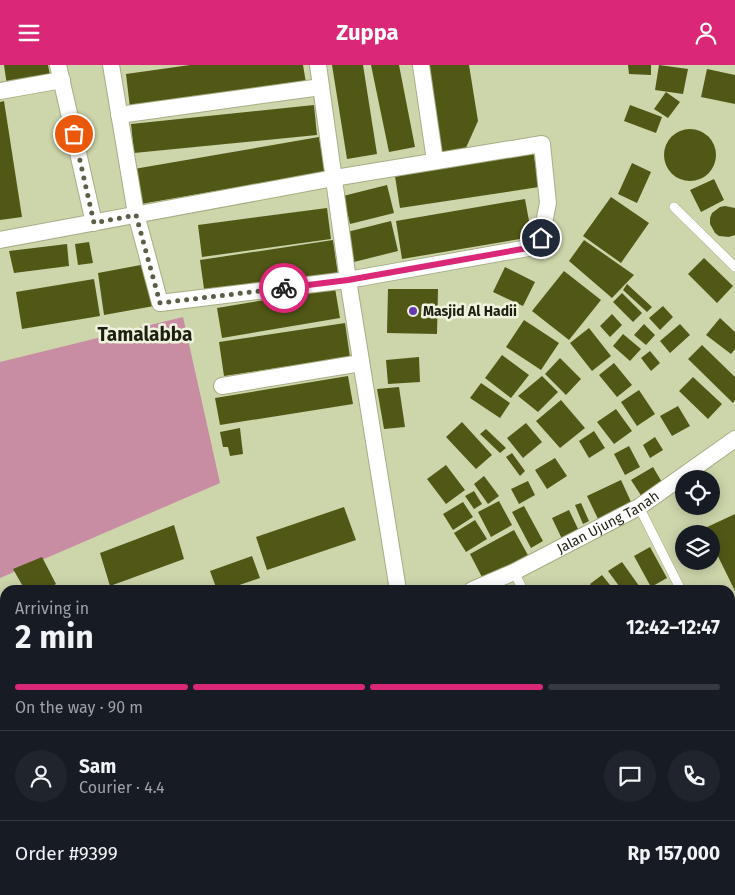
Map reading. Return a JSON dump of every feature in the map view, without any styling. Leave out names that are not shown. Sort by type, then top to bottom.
[{"type":"street","points":[[0,241],[136,215],[334,178],[542,144],[548,203],[541,238],[535,246],[348,280],[160,303],[136,215],[111,65]]},
{"type":"street","points":[[318,65],[348,280],[397,585]]},
{"type":"street","points":[[421,65],[435,161]]},
{"type":"street","points":[[0,91],[60,73],[94,223]]},
{"type":"street","points":[[119,115],[321,87]]},
{"type":"street","points":[[222,386],[361,363]]},
{"type":"street","name":"Jalan Ujung Tanah","points":[[484,585],[514,573],[639,507],[735,439]]},
{"type":"lane","points":[[674,207],[735,267]]},
{"type":"lane","points":[[639,507],[679,585]]},
{"type":"lane","points":[[514,573],[520,585]]},
{"type":"shaded area","points":[[183,317],[220,483],[0,578],[0,362]]},
{"type":"building","points":[[4,65],[48,65],[51,80],[7,86]]},
{"type":"building","points":[[190,65],[303,65],[306,83],[130,108],[126,74]]},
{"type":"building","points":[[332,65],[363,65],[377,154],[347,159]]},
{"type":"building","points":[[371,65],[399,65],[415,147],[389,152]]},
{"type":"building","points":[[427,65],[469,65],[478,121],[465,150],[441,154]]},
{"type":"building","points":[[628,65],[651,65],[651,75],[629,74]]},
{"type":"building","points":[[659,65],[688,69],[683,94],[655,90]]},
{"type":"building","points":[[707,69],[735,75],[735,104],[701,97]]},
{"type":"building","points":[[666,92],[680,102],[668,118],[654,109]]},
{"type":"building","points":[[4,101],[22,217],[0,220],[0,102]]},
{"type":"building","points":[[314,105],[317,135],[134,153],[131,124]]},
{"type":"building","points":[[630,105],[662,117],[656,133],[624,121]]},
{"type":"building","points":[[690,129],[700,131],[708,137],[714,145],[716,155],[714,165],[708,173],[700,179],[690,181],[680,179],[672,173],[666,165],[664,155],[666,145],[672,137],[680,131]]},
{"type":"building","points":[[319,137],[325,172],[141,204],[134,169]]},
{"type":"building","points":[[533,150],[539,187],[400,208],[394,170]]},
{"type":"building","points":[[632,163],[651,172],[637,203],[618,194]]},
{"type":"building","points":[[714,179],[724,200],[701,212],[690,190]]},
{"type":"building","points":[[387,185],[394,213],[350,224],[343,196]]},
{"type":"building","points":[[611,197],[649,223],[621,263],[583,236]]},
{"type":"building","points":[[525,199],[532,237],[402,259],[396,221]]},
{"type":"building","points":[[725,206],[735,208],[735,235],[729,237],[719,236],[710,224],[712,213]]},
{"type":"building","points":[[327,208],[331,239],[202,257],[198,225]]},
{"type":"building","points":[[391,221],[398,251],[354,262],[347,232]]},
{"type":"building","points":[[333,240],[338,275],[205,296],[200,260]]},
{"type":"building","points":[[584,240],[634,275],[612,298],[569,261]]},
{"type":"building","points":[[89,242],[93,263],[78,265],[75,244]]},
{"type":"building","points":[[67,244],[69,266],[14,273],[9,251]]},
{"type":"building","points":[[704,258],[733,286],[717,303],[688,274]]},
{"type":"building","points":[[146,264],[154,306],[104,315],[98,273]]},
{"type":"building","points":[[505,267],[535,282],[523,306],[493,292]]},
{"type":"building","points":[[564,271],[601,300],[569,340],[532,311]]},
{"type":"building","points":[[94,279],[100,316],[22,329],[16,292]]},
{"type":"building","points":[[627,284],[652,307],[647,312],[623,290]]},
{"type":"building","points":[[335,288],[340,318],[222,338],[217,308]]},
{"type":"building","name":"Masjid Al Hadii","points":[[388,289],[438,289],[437,334],[387,333]]},
{"type":"building","points":[[622,293],[642,313],[633,322],[613,302]]},
{"type":"building","points":[[663,306],[673,317],[660,330],[649,318]]},
{"type":"building","points":[[612,314],[622,325],[610,337],[600,326]]},
{"type":"building","points":[[720,318],[735,332],[735,349],[731,354],[706,335]]},
{"type":"building","points":[[524,320],[559,343],[541,370],[506,347]]},
{"type":"building","points":[[345,323],[350,357],[224,376],[219,342]]},
{"type":"building","points":[[644,324],[655,335],[646,345],[634,335]]},
{"type":"building","points":[[680,324],[690,335],[670,353],[660,341]]},
{"type":"building","points":[[589,328],[611,356],[592,371],[570,343]]},
{"type":"building","points":[[623,334],[641,349],[630,361],[613,346]]},
{"type":"building","points":[[702,345],[735,377],[735,400],[733,403],[688,359]]},
{"type":"building","points":[[650,351],[660,363],[651,371],[641,358]]},
{"type":"building","points":[[502,355],[529,375],[511,398],[485,378]]},
{"type":"building","points":[[419,357],[420,382],[388,384],[386,360]]},
{"type":"building","points":[[560,358],[581,379],[566,395],[545,374]]},
{"type":"building","points":[[614,363],[632,385],[617,397],[599,375]]},
{"type":"building","points":[[348,376],[353,404],[220,425],[215,398]]},
{"type":"building","points":[[542,376],[558,392],[538,412],[518,396]]},
{"type":"building","points":[[693,377],[722,404],[708,419],[679,391]]},
{"type":"building","points":[[481,383],[510,403],[500,418],[470,398]]},
{"type":"building","points":[[399,387],[405,427],[384,429],[377,389]]},
{"type":"building","points":[[639,390],[655,414],[637,426],[621,402]]},
{"type":"building","points":[[561,400],[585,428],[560,448],[536,421]]},
{"type":"building","points":[[678,406],[690,426],[672,436],[660,416]]},
{"type":"building","points":[[616,409],[632,431],[614,444],[597,422]]},
{"type":"building","points":[[462,422],[492,455],[476,469],[446,437]]},
{"type":"building","points":[[526,423],[542,442],[523,458],[507,438]]},
{"type":"building","points":[[240,428],[243,454],[230,456],[228,447],[223,447],[220,432]]},
{"type":"building","points":[[486,429],[506,448],[500,453],[480,434]]},
{"type":"building","points":[[594,431],[605,448],[589,458],[579,441]]},
{"type":"building","points":[[655,437],[663,450],[650,458],[643,445]]},
{"type":"building","points":[[629,446],[640,467],[625,475],[614,454]]},
{"type":"building","points":[[512,453],[525,471],[520,476],[506,457]]},
{"type":"building","points":[[555,458],[567,476],[547,489],[535,470]]},
{"type":"building","points":[[446,465],[465,490],[446,504],[427,479]]},
{"type":"building","points":[[653,467],[663,484],[642,497],[631,480]]},
{"type":"building","points":[[484,476],[499,496],[488,504],[474,484]]},
{"type":"building","points":[[621,480],[632,504],[599,521],[587,496]]},
{"type":"building","points":[[528,481],[535,495],[519,504],[511,489]]},
{"type":"building","points":[[474,491],[482,504],[474,509],[465,496]]},
{"type":"building","points":[[499,501],[512,525],[491,537],[478,512]]},
{"type":"building","points":[[463,502],[473,517],[453,530],[443,514]]},
{"type":"building","points":[[581,503],[589,521],[583,524],[575,505]]},
{"type":"building","points":[[524,506],[543,541],[531,548],[512,512]]},
{"type":"building","points":[[344,507],[356,540],[267,570],[256,537]]},
{"type":"building","points":[[569,510],[579,531],[562,539],[552,518]]},
{"type":"building","points":[[735,514],[735,585],[732,585],[720,560],[720,525],[711,525]]},
{"type":"building","points":[[475,520],[487,539],[466,552],[454,533]]},
{"type":"building","points":[[174,525],[184,559],[110,585],[100,553]]},
{"type":"building","points":[[514,530],[529,557],[484,581],[470,554]]},
{"type":"building","points":[[650,547],[667,578],[655,585],[650,585],[634,556]]},
{"type":"building","points":[[252,556],[260,578],[240,585],[215,585],[210,571]]},
{"type":"building","points":[[42,557],[56,584],[22,585],[13,569]]},
{"type":"building","points":[[622,562],[638,585],[618,585],[608,571]]},
{"type":"building","points":[[602,575],[610,585],[591,585]]},
{"type":"way so far","points":[[74,134],[94,223],[136,215],[160,303],[284,288]]},
{"type":"place","name":"Masjid Al Hadii","points":[[413,311]]},
{"type":"district","name":"Tamalabba","points":[[145,334]]},
{"type":"route","points":[[284,288],[348,280],[528,248],[535,246],[541,238]]}]
